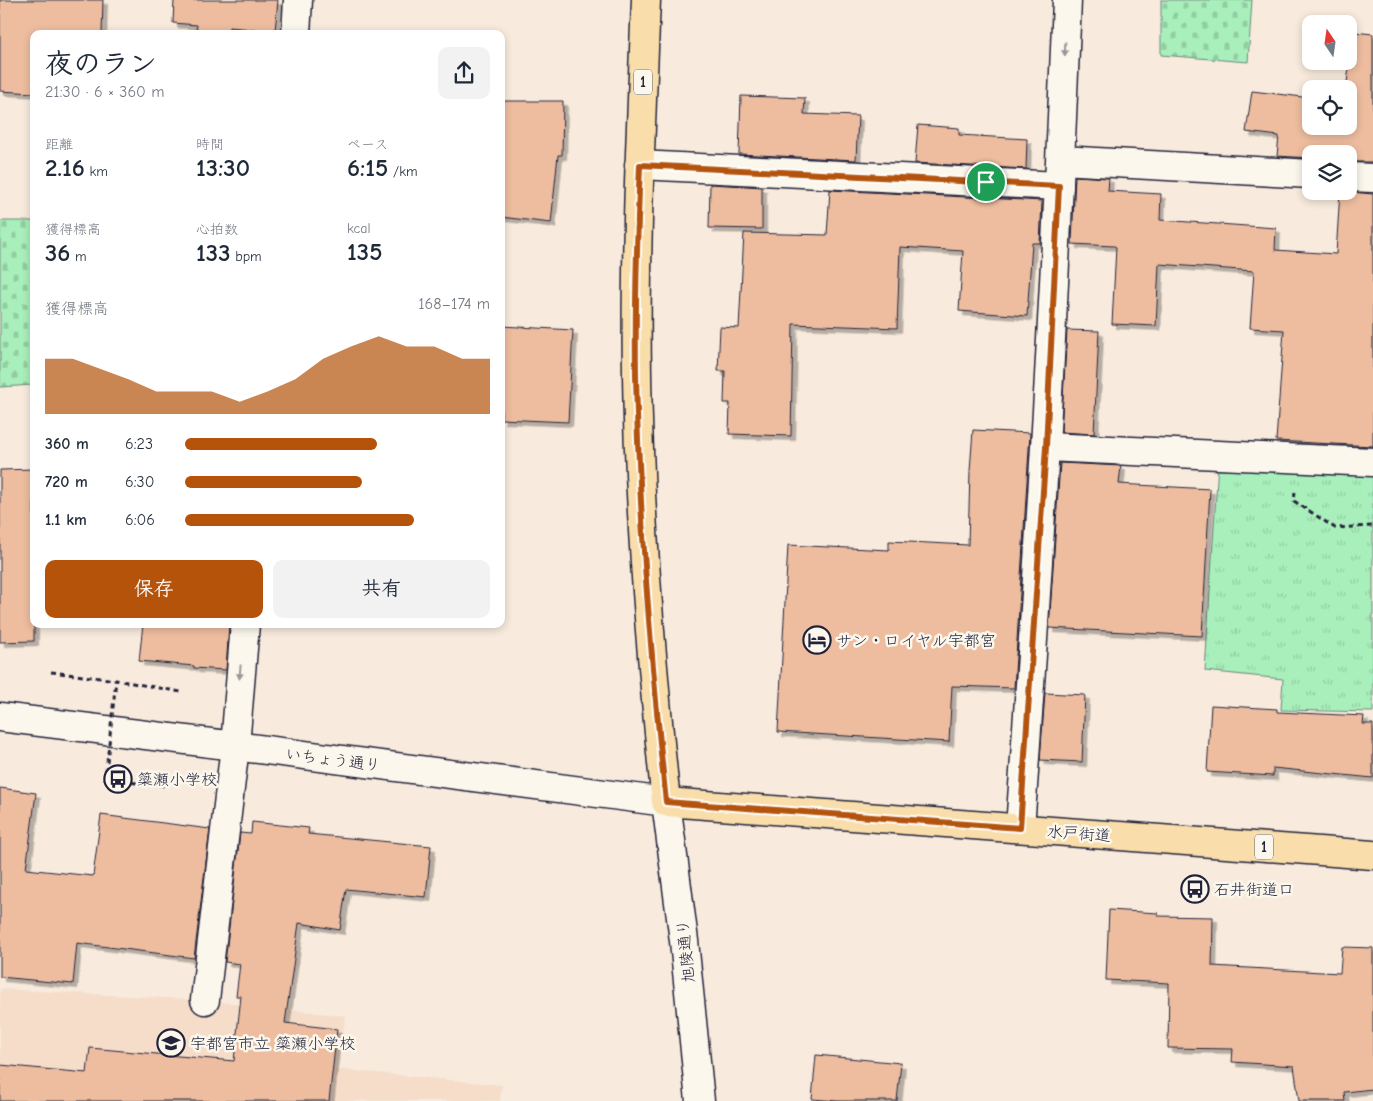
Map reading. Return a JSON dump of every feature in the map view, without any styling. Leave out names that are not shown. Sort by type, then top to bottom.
[{"type":"main road","name":"1","points":[[646,0],[636,264],[636,376],[650,641],[666,802]]},
{"type":"main road","name":"水戸街道","points":[[666,802],[1373,855]]},
{"type":"street","points":[[296,30],[298,0]]},
{"type":"street","points":[[1020,828],[1046,447],[1067,0]]},
{"type":"street","points":[[640,165],[1060,173],[1302,174]]},
{"type":"street","points":[[1357,177],[1373,178]]},
{"type":"street","points":[[1046,447],[1373,462]]},
{"type":"street","points":[[205,1000],[234,746],[244,628]]},
{"type":"street","name":"いちょう通り","points":[[0,717],[666,802]]},
{"type":"street","name":"旭陵通り","points":[[666,802],[684,941],[700,1101]]},
{"type":"path","points":[[1297,459],[1294,501],[1335,528],[1373,526]]},
{"type":"path","points":[[51,672],[116,680],[182,692]]},
{"type":"path","points":[[116,680],[105,780],[167,786]]},
{"type":"shaded area","name":"宇都宮市立 簗瀬小学校","points":[[0,989],[205,1000],[346,1016],[336,1069],[502,1085],[500,1101],[0,1101]]},
{"type":"green space","points":[[1161,0],[1252,0],[1248,62],[1161,55]]},
{"type":"green space","points":[[0,221],[30,221],[30,385],[0,387]]},
{"type":"green space","points":[[1218,463],[1373,471],[1373,712],[1281,710],[1283,679],[1205,671]]},
{"type":"building","points":[[0,0],[103,0],[102,30],[30,30],[30,93],[0,91]]},
{"type":"building","points":[[174,0],[278,0],[275,30],[229,27],[229,30],[196,30],[197,25],[173,23]]},
{"type":"building","points":[[1358,32],[1373,34],[1373,162],[1357,162],[1357,145],[1302,145],[1302,157],[1277,156],[1279,136],[1246,132],[1252,91],[1302,97],[1302,135],[1357,135],[1357,80],[1347,80],[1349,70],[1358,70]]},
{"type":"building","points":[[741,96],[805,98],[804,114],[858,116],[856,160],[739,154]]},
{"type":"building","points":[[505,101],[563,101],[562,155],[558,155],[551,223],[505,217]]},
{"type":"building","points":[[918,125],[959,128],[959,135],[1027,139],[1026,169],[915,163]]},
{"type":"building","points":[[1075,176],[1109,178],[1108,191],[1161,194],[1160,220],[1276,228],[1275,250],[1336,254],[1339,200],[1357,200],[1357,193],[1373,194],[1373,446],[1276,441],[1284,330],[1250,328],[1254,271],[1159,264],[1156,326],[1112,324],[1116,247],[1072,244]]},
{"type":"building","points":[[710,184],[762,187],[762,229],[709,228]]},
{"type":"building","points":[[830,190],[1042,201],[1040,243],[1032,243],[1027,316],[959,311],[963,251],[900,247],[897,328],[793,324],[791,436],[729,434],[730,403],[724,403],[725,371],[718,371],[720,327],[739,328],[744,233],[827,235]]},
{"type":"building","points":[[505,326],[573,330],[568,422],[505,419]]},
{"type":"building","points":[[1067,330],[1099,331],[1094,434],[1061,432]]},
{"type":"building","points":[[973,430],[1030,433],[1014,688],[952,686],[949,742],[778,732],[788,545],[889,550],[889,541],[968,545]]},
{"type":"building","points":[[1060,463],[1121,466],[1119,484],[1210,489],[1202,636],[1049,628]]},
{"type":"building","points":[[30,469],[30,628],[34,628],[34,641],[0,642],[0,470]]},
{"type":"building","points":[[143,628],[229,628],[226,670],[139,661]]},
{"type":"building","points":[[1045,693],[1085,695],[1082,762],[1040,760]]},
{"type":"building","points":[[1211,705],[1277,709],[1277,712],[1364,716],[1363,724],[1373,724],[1373,778],[1273,768],[1273,776],[1207,772]]},
{"type":"building","points":[[0,788],[36,793],[26,869],[93,876],[101,815],[210,829],[194,958],[77,943],[73,984],[0,977]]},
{"type":"building","points":[[252,822],[309,828],[308,834],[431,846],[426,897],[346,889],[340,930],[299,923],[285,1023],[337,1029],[329,1101],[0,1101],[0,1065],[87,1073],[90,1048],[234,1061],[241,996],[236,996],[240,964],[225,962],[240,833],[251,834]]},
{"type":"building","points":[[1109,910],[1158,913],[1158,916],[1213,917],[1212,966],[1340,973],[1342,947],[1373,948],[1373,1089],[1344,1092],[1345,1101],[1299,1101],[1294,1066],[1232,1062],[1233,1049],[1168,1048],[1169,983],[1106,980]]},
{"type":"building","points":[[816,1055],[901,1063],[897,1101],[812,1099]]},
{"type":"place","name":"サン・ロイヤル宇都宮","points":[[817,640]]},
{"type":"place","name":"簗瀬小学校","points":[[118,779]]},
{"type":"place","name":"石井街道口","points":[[1195,889]]},
{"type":"place","name":"宇都宮市立 簗瀬小学校","points":[[171,1043]]},
{"type":"route","points":[[640,165],[986,182],[1059,186],[1046,447],[1020,828],[666,802],[646,589],[636,376],[636,264],[640,165]]}]
